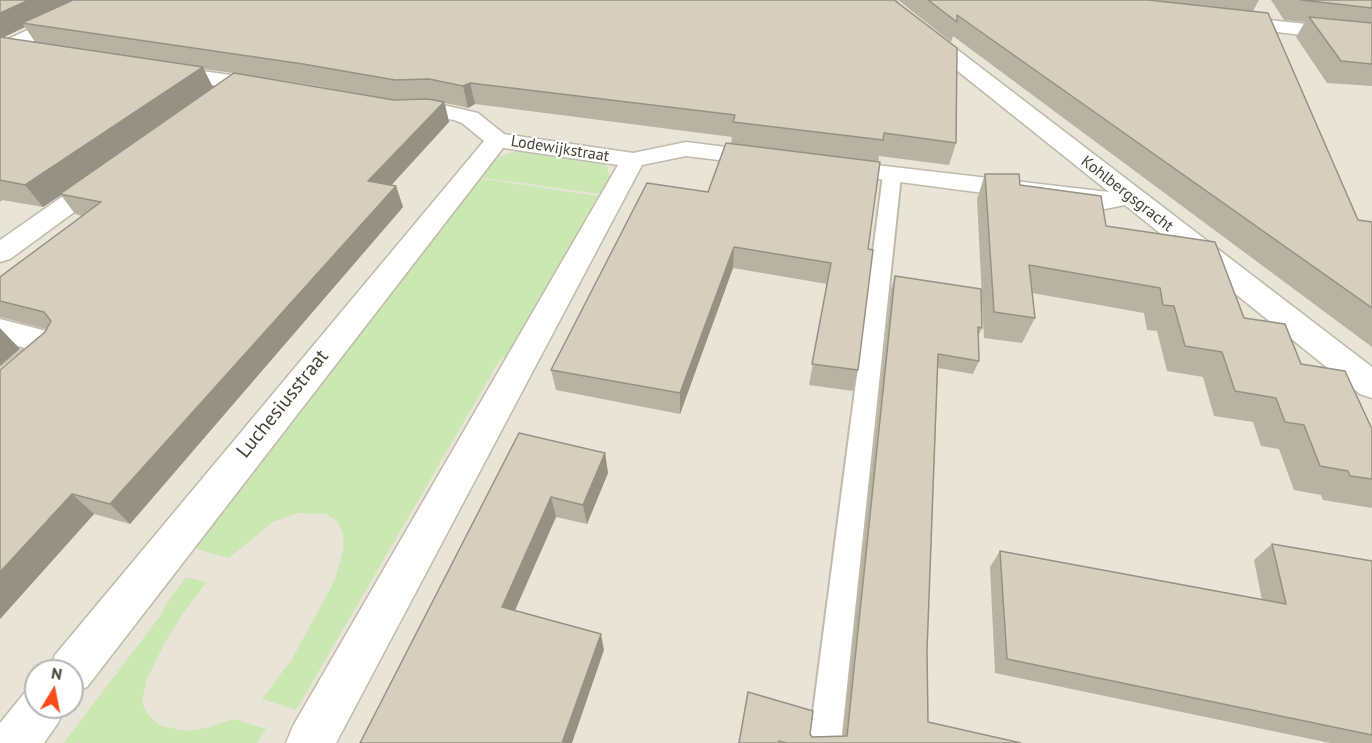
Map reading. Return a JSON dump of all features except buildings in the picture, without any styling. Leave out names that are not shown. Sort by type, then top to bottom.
[{"type":"street","points":[[2,48],[106,0]]},
{"type":"street","name":"Kohlbergsgracht","points":[[885,0],[892,9],[1372,385]]},
{"type":"street","points":[[1228,0],[1253,25]]},
{"type":"street","points":[[1207,20],[1372,37]]},
{"type":"street","points":[[2,48],[42,53]]},
{"type":"street","points":[[146,69],[290,91]]},
{"type":"street","points":[[210,103],[238,83]]},
{"type":"street","name":"Lodewijkstraat","points":[[379,107],[401,111],[434,110],[459,114],[470,118],[497,140],[633,160],[686,149],[1105,201],[1129,196]]},
{"type":"street","name":"Luchesiusstraat","points":[[81,659],[497,140]]},
{"type":"street","points":[[310,743],[633,160]]},
{"type":"street","points":[[0,253],[124,165]]},
{"type":"street","points":[[0,330],[51,343],[0,387]]},
{"type":"street","points":[[14,743],[33,719]]},
{"type":"lane","points":[[825,743],[892,175]]},
{"type":"shaded area","points":[[0,0],[1372,0],[1372,743],[0,743]]},
{"type":"green space","points":[[518,151],[595,161],[607,167],[610,176],[600,194],[478,177],[494,158]]},
{"type":"green space","points":[[477,178],[598,196],[507,358],[501,358],[296,710],[262,699],[292,659],[335,580],[343,550],[343,534],[338,522],[326,514],[298,513],[273,522],[229,558],[195,549],[307,405],[295,402]]},
{"type":"green space","points":[[186,577],[207,582],[184,612],[164,644],[147,679],[142,702],[148,715],[161,726],[187,731],[206,728],[233,719],[266,729],[257,743],[64,743],[164,611],[162,610]]}]
